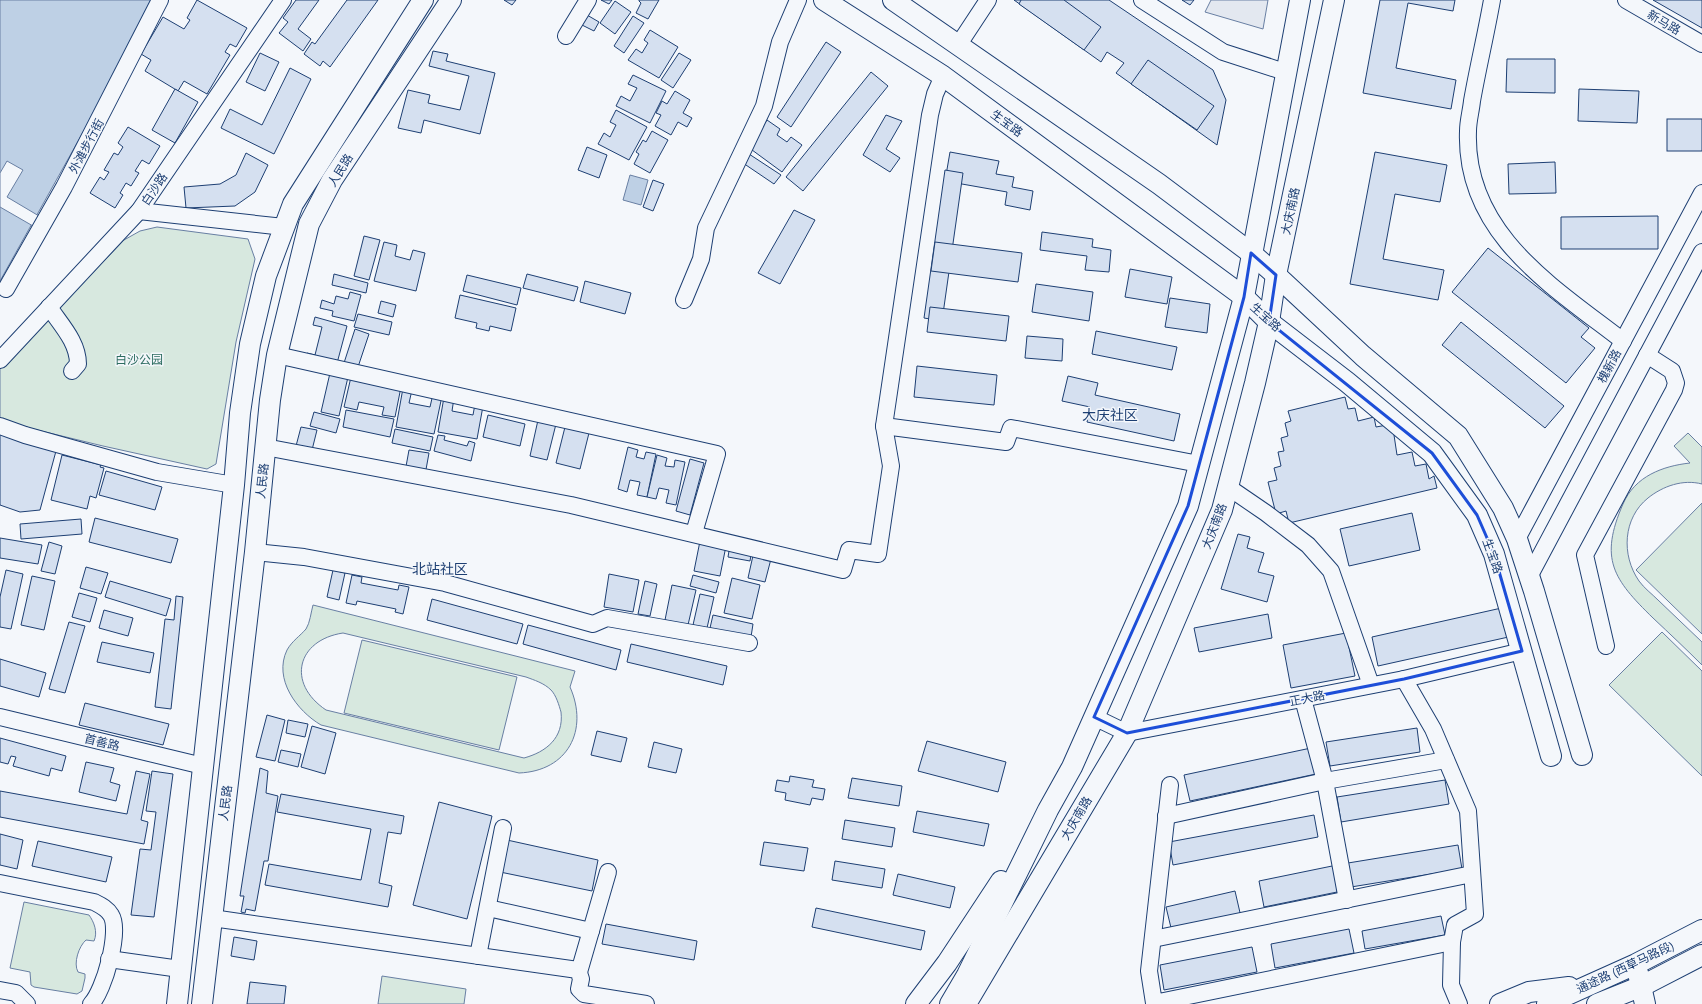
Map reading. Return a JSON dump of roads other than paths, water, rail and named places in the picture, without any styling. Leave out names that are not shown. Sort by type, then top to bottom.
[{"type":"main road","name":"人民路","points":[[176,1004],[234,485],[240,413],[250,344],[266,276],[293,204],[423,0]]},
{"type":"main road","name":"人民路","points":[[202,1004],[255,552],[270,400],[277,355],[309,224],[332,180],[451,0]]},
{"type":"main road","name":"生宝路","points":[[824,0],[943,76],[1244,297],[1269,322],[1347,382],[1432,453],[1477,515],[1494,554],[1551,756]]},
{"type":"main road","points":[[893,0],[959,44],[1159,184],[1251,253],[1363,356],[1458,436],[1502,508],[1517,538],[1582,755]]},
{"type":"main road","points":[[950,1004],[967,974],[1048,810],[1072,767],[1188,506],[1244,297],[1285,72],[1300,0]]},
{"type":"main road","name":"大庆南路","points":[[966,1004],[1127,732],[1222,510],[1255,383],[1269,322],[1276,275],[1334,0]]},
{"type":"main road","points":[[916,1004],[947,963],[1048,810]]},
{"type":"main road","name":"通途路 (西草马路段)","points":[[1547,1004],[1636,964],[1702,930]]},
{"type":"main road","name":"通途路 (西草马路段)","points":[[1606,1003],[1644,995],[1702,955]]},
{"type":"main road","points":[[1636,964],[1644,995]]},
{"type":"main road","points":[[1500,1004],[1529,992],[1596,981],[1606,1003]]},
{"type":"street","name":"外滩步行街","points":[[6,289],[64,187],[160,0]]},
{"type":"street","name":"白沙路","points":[[0,360],[139,211],[283,0]]},
{"type":"street","points":[[566,36],[588,0]]},
{"type":"street","points":[[684,300],[701,259],[706,228],[764,106],[780,42],[798,0]]},
{"type":"street","points":[[959,44],[988,0]]},
{"type":"street","points":[[1142,0],[1223,52],[1285,72]]},
{"type":"street","points":[[1492,0],[1476,78],[1468,130],[1468,152],[1478,194],[1500,234],[1527,265],[1623,341]]},
{"type":"street","name":"新马路","points":[[1626,0],[1702,44]]},
{"type":"street","points":[[265,447],[571,505],[694,533],[843,570],[850,550],[878,554],[891,466],[884,426],[930,115],[935,94],[943,76]]},
{"type":"street","name":"槐新路","points":[[1517,538],[1702,193]]},
{"type":"street","points":[[139,211],[284,227]]},
{"type":"street","points":[[1529,577],[1702,252]]},
{"type":"street","points":[[49,307],[74,345],[78,355],[78,364],[72,371]]},
{"type":"street","points":[[277,355],[717,454],[694,533]]},
{"type":"street","points":[[1606,646],[1585,555],[1674,390],[1676,383],[1672,371],[1647,355]]},
{"type":"street","points":[[0,426],[25,435],[157,472],[234,485]]},
{"type":"street","points":[[884,426],[1006,442],[1011,428],[1199,464]]},
{"type":"street","points":[[1228,487],[1266,513],[1308,545],[1331,571],[1371,685]]},
{"type":"street","points":[[255,552],[304,557],[445,584],[593,624],[607,618],[749,643]]},
{"type":"street","name":"正大路","points":[[1127,732],[1404,679],[1522,651]]},
{"type":"street","points":[[1404,679],[1433,729],[1468,811],[1476,914],[1455,925],[1452,942],[1451,985],[1459,1004]]},
{"type":"street","points":[[1302,699],[1325,781],[1347,900]]},
{"type":"street","name":"首善路","points":[[0,717],[203,766]]},
{"type":"street","points":[[1094,717],[1127,732]]},
{"type":"street","points":[[1166,816],[1325,781],[1446,760]]},
{"type":"street","points":[[1170,785],[1149,971],[1154,1003],[1452,942]]},
{"type":"street","points":[[478,956],[503,828]]},
{"type":"street","points":[[579,998],[579,972],[608,872]]},
{"type":"street","points":[[1153,939],[1472,874]]},
{"type":"street","points":[[0,883],[94,902],[104,907],[112,915],[114,923],[113,942],[109,959],[98,996],[91,1004]]},
{"type":"street","points":[[488,908],[591,931]]},
{"type":"street","points":[[212,918],[578,970],[579,972]]},
{"type":"street","points":[[109,959],[180,969]]},
{"type":"street","points":[[0,990],[16,993],[27,1004]]},
{"type":"street","points":[[579,998],[584,994],[646,1004]]},
{"type":"water","points":[[0,0],[154,0],[149,14],[0,281]]},
{"type":"water","points":[[630,175],[648,180],[641,205],[623,200]]},
{"type":"district","name":"大庆社区","points":[[1110,415]]},
{"type":"district","name":"北站社区","points":[[440,569]]},
{"type":"park label","name":"白沙公园","points":[[139,359]]}]
